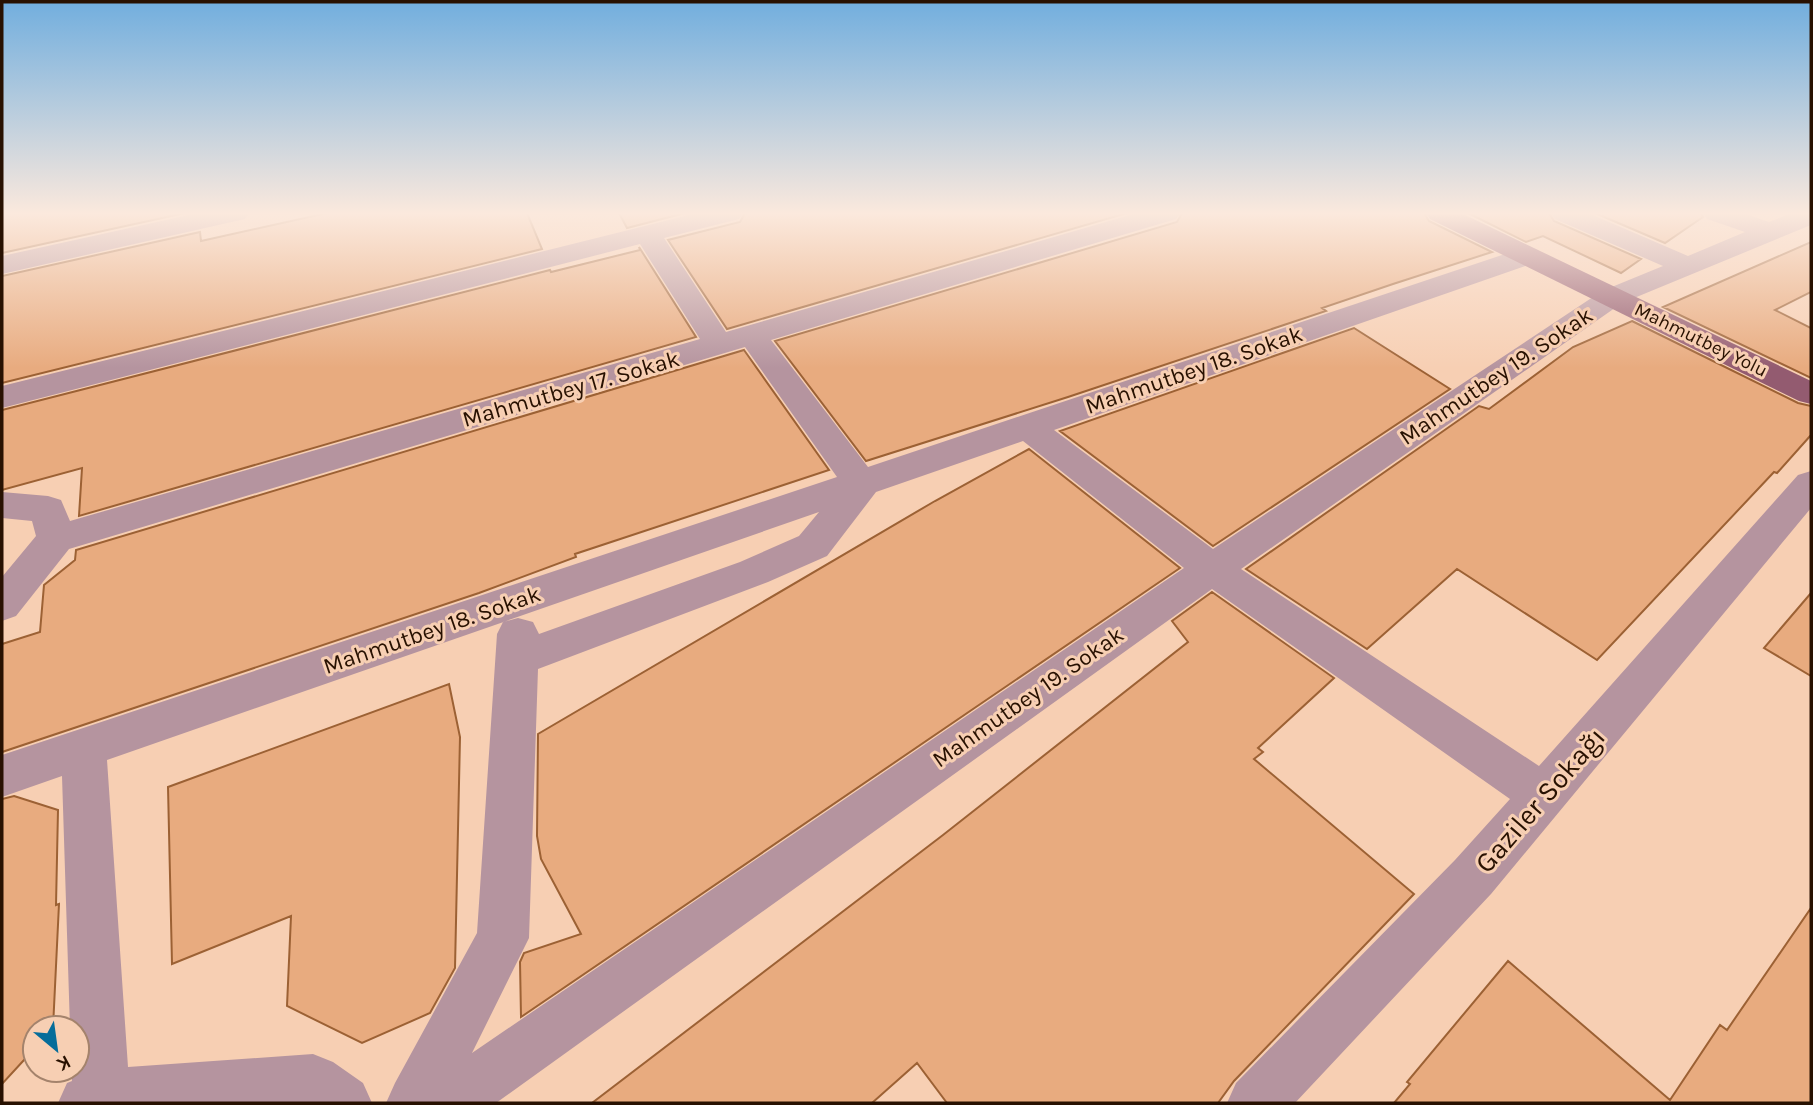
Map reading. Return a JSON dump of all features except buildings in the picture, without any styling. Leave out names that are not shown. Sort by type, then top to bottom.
[{"type":"main road","name":"Mahmutbey Yolu","points":[[1545,265],[1805,385]]},
{"type":"street","points":[[2,397],[528,265]]},
{"type":"street","points":[[658,265],[719,345]]},
{"type":"street","name":"Mahmutbey 17. Sokak","points":[[56,539],[992,265]]},
{"type":"street","name":"Mahmutbey 18. Sokak","points":[[2,776],[862,485],[1502,265]]},
{"type":"street","name":"Mahmutbey 19. Sokak","points":[[448,1103],[1212,569],[1612,297],[1686,265]]},
{"type":"street","points":[[517,659],[754,572],[813,546],[862,485],[752,335]]},
{"type":"street","points":[[1027,427],[1212,569],[1544,796]]},
{"type":"street","name":"Gaziler Sokağı","points":[[1256,1103],[1473,877],[1811,484]]},
{"type":"street","points":[[2,505],[48,509],[56,539],[2,605]]},
{"type":"street","points":[[415,1103],[503,938],[520,600]]},
{"type":"street","points":[[84,748],[94,1101],[313,1082],[343,1103]]}]
